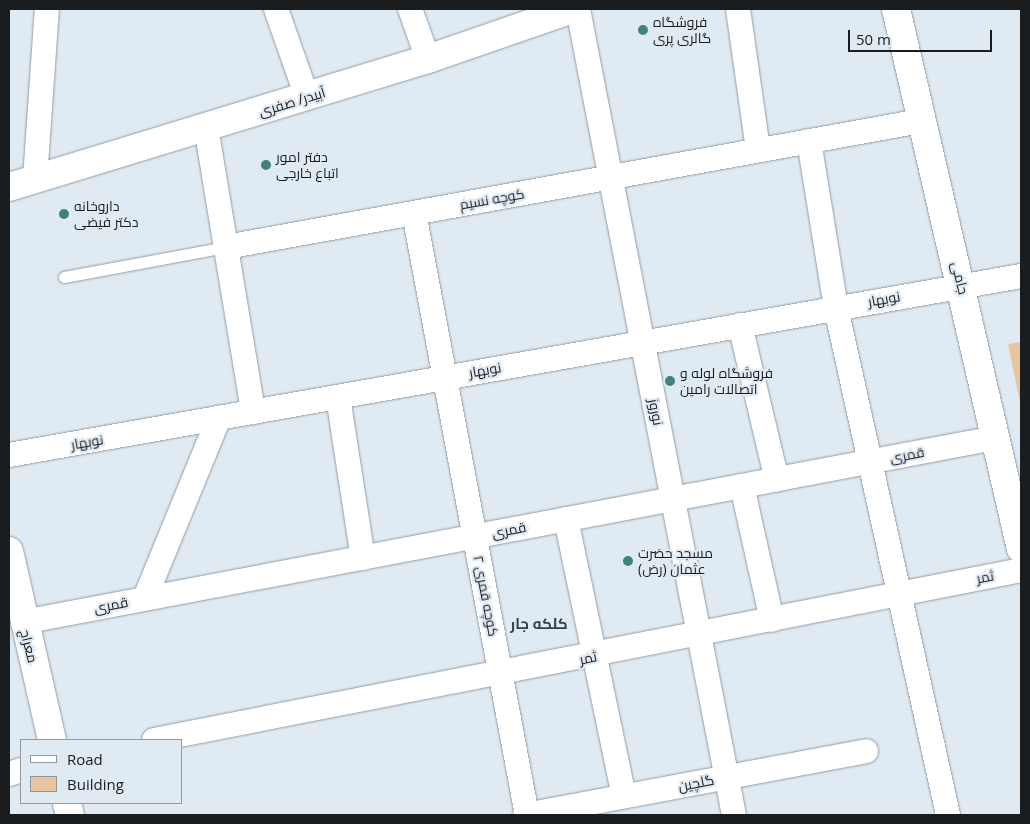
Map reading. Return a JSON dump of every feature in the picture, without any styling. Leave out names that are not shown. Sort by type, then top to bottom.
[{"type":"street","points":[[35,179],[47,9]]},
{"type":"street","points":[[276,9],[307,97]]},
{"type":"street","points":[[410,9],[428,60]]},
{"type":"street","name":"نوروز","points":[[578,9],[734,815]]},
{"type":"street","points":[[738,9],[758,150]]},
{"type":"street","name":"جامی","points":[[896,9],[921,121],[962,286],[1021,549]]},
{"type":"street","name":"آبیدر/ صفری","points":[[9,187],[428,60],[555,12]]},
{"type":"street","name":"کوچه نسیم","points":[[226,247],[921,121]]},
{"type":"street","points":[[206,127],[253,412]]},
{"type":"street","points":[[809,141],[836,308],[948,815]]},
{"type":"street","name":"کوچه قمری ۲","points":[[414,213],[526,815]]},
{"type":"street","name":"نوبهار","points":[[9,455],[1021,276]]},
{"type":"street","points":[[740,325],[776,480]]},
{"type":"street","points":[[338,397],[363,558]]},
{"type":"street","points":[[145,598],[219,418]]},
{"type":"street","name":"قمری","points":[[23,622],[995,438]]},
{"type":"street","points":[[742,486],[772,620]]},
{"type":"street","points":[[566,519],[624,796]]},
{"type":"street","name":"معراج","points":[[9,551],[23,622],[52,739]]},
{"type":"street","name":"ثمر","points":[[159,739],[501,676],[1021,570]]},
{"type":"street","name":"گلچین","points":[[526,815],[866,750]]},
{"type":"lane","name":"کوچه نسیم","points":[[64,277],[226,247]]},
{"type":"building","points":[[1021,342],[1021,403],[1020,403],[1008,344]]},
{"type":"place","name":"فروشگاه گالری پری","points":[[643,30]]},
{"type":"place","name":"دفتر امور اتباع خارجی","points":[[266,165]]},
{"type":"place","name":"داروخانه دکتر فیضی","points":[[64,214]]},
{"type":"place","name":"فروشگاه لوله و اتصالات رامین","points":[[670,381]]},
{"type":"place","name":"مسجد حضرت عثمان (رض)","points":[[628,561]]},
{"type":"district","name":"کلکه جار","points":[[539,624]]}]
